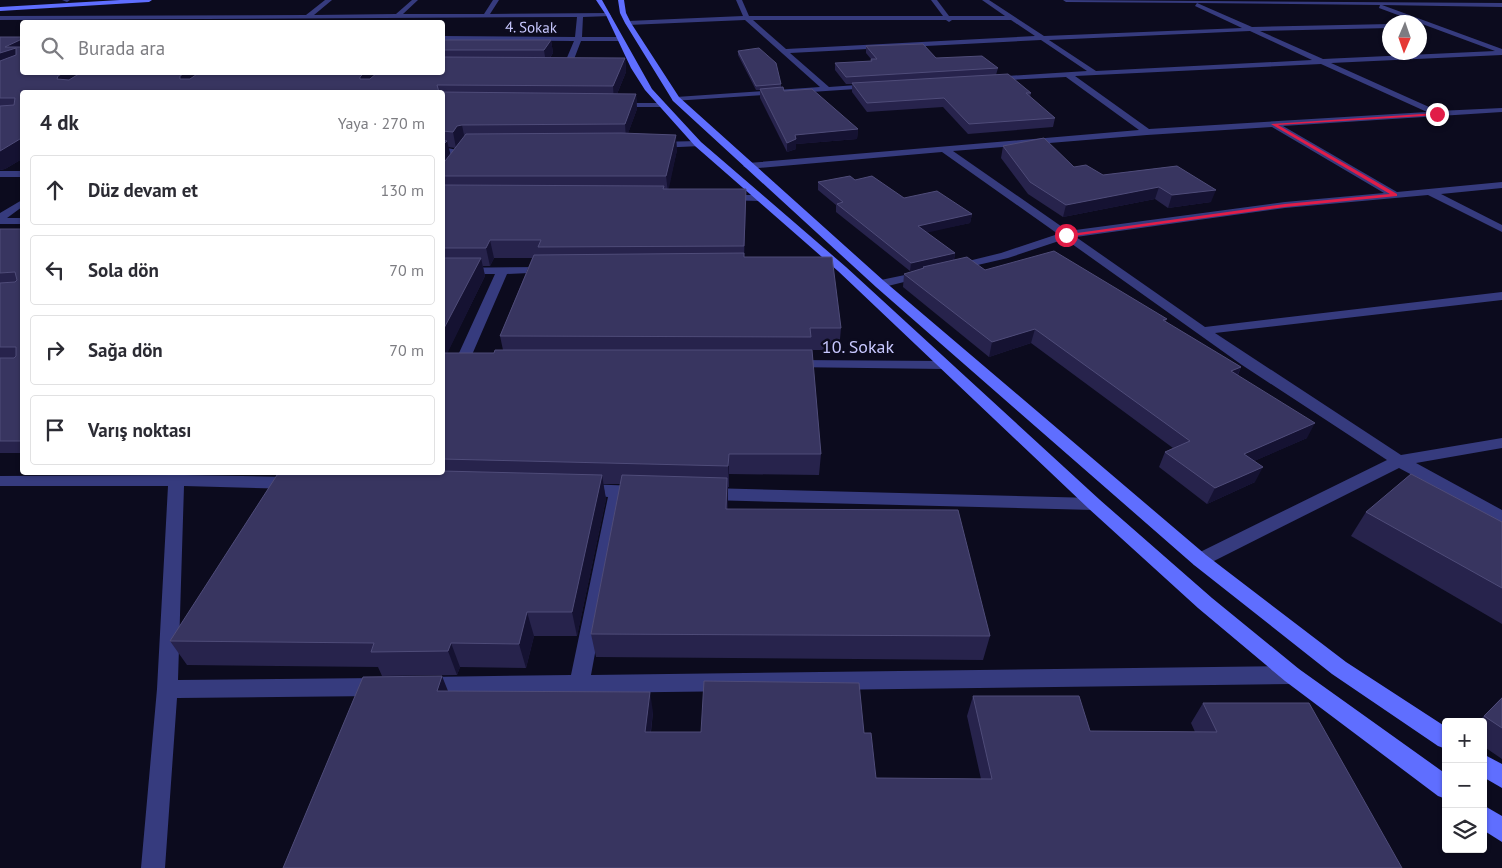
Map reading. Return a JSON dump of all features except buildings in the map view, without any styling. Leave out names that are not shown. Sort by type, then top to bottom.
[{"type":"street","points":[[0,4],[74,0]]},
{"type":"street","points":[[0,9],[149,0]]},
{"type":"street","points":[[301,20],[329,0]]},
{"type":"street","points":[[398,16],[415,0]]},
{"type":"street","points":[[486,15],[496,0]]},
{"type":"street","points":[[599,0],[609,15],[620,39],[630,68],[660,105],[698,144],[842,270],[1094,504],[1206,603],[1292,675],[1442,785]]},
{"type":"street","points":[[621,0],[628,23],[676,98],[748,166],[880,284],[1200,560],[1339,668],[1442,736]]},
{"type":"street","points":[[740,0],[748,18],[827,89]]},
{"type":"street","points":[[934,0],[949,20]]},
{"type":"street","points":[[985,0],[1039,38],[1095,73]]},
{"type":"street","points":[[1066,0],[1502,5]]},
{"type":"street","points":[[1364,0],[1502,52]]},
{"type":"street","points":[[1446,0],[1460,4]]},
{"type":"street","points":[[1189,1],[1437,114]]},
{"type":"street","points":[[444,20],[449,15]]},
{"type":"street","points":[[568,67],[578,40],[580,15]]},
{"type":"street","points":[[0,18],[609,15]]},
{"type":"street","points":[[209,20],[215,17]]},
{"type":"street","points":[[118,20],[124,18]]},
{"type":"street","points":[[628,23],[748,18],[949,20],[1011,18]]},
{"type":"street","points":[[783,51],[1251,28],[1382,26]]},
{"type":"street","points":[[1427,26],[1432,26]]},
{"type":"street","name":"4. Sokak","points":[[445,38],[620,39]]},
{"type":"street","points":[[1482,44],[1502,43]]},
{"type":"street","points":[[981,80],[1502,52]]},
{"type":"street","points":[[558,67],[577,67]]},
{"type":"street","points":[[1067,74],[1147,132]]},
{"type":"street","points":[[676,98],[875,86]]},
{"type":"street","points":[[612,105],[660,105]]},
{"type":"street","points":[[748,166],[1147,132],[1502,110]]},
{"type":"street","points":[[1273,124],[1395,195]]},
{"type":"street","points":[[650,145],[698,144]]},
{"type":"street","points":[[445,150],[460,152]]},
{"type":"street","points":[[944,150],[1202,330],[1399,461],[1502,517]]},
{"type":"street","points":[[0,174],[20,174]]},
{"type":"street","points":[[880,284],[1004,256],[1066,235],[1285,205],[1502,186]]},
{"type":"street","points":[[1430,192],[1502,229]]},
{"type":"street","points":[[710,198],[760,198]]},
{"type":"street","points":[[0,219],[20,204]]},
{"type":"street","points":[[0,219],[20,221]]},
{"type":"street","points":[[445,271],[560,270]]},
{"type":"street","points":[[823,270],[842,270]]},
{"type":"street","points":[[461,364],[502,271]]},
{"type":"street","points":[[1202,330],[1502,296]]},
{"type":"street","name":"10. Sokak","points":[[777,364],[944,364]]},
{"type":"street","points":[[1200,560],[1399,461],[1502,443]]},
{"type":"street","points":[[0,481],[176,476],[313,483]]},
{"type":"street","points":[[152,868],[167,689],[176,476]]},
{"type":"street","points":[[568,490],[656,492]]},
{"type":"street","points":[[579,684],[617,491]]},
{"type":"street","points":[[696,493],[1094,504]]},
{"type":"street","points":[[167,689],[1292,675]]},
{"type":"street","points":[[1487,767],[1502,777]]},
{"type":"street","points":[[1487,819],[1502,830]]},
{"type":"route","points":[[1066,235],[1285,205],[1395,195],[1273,124],[1437,114]]}]
